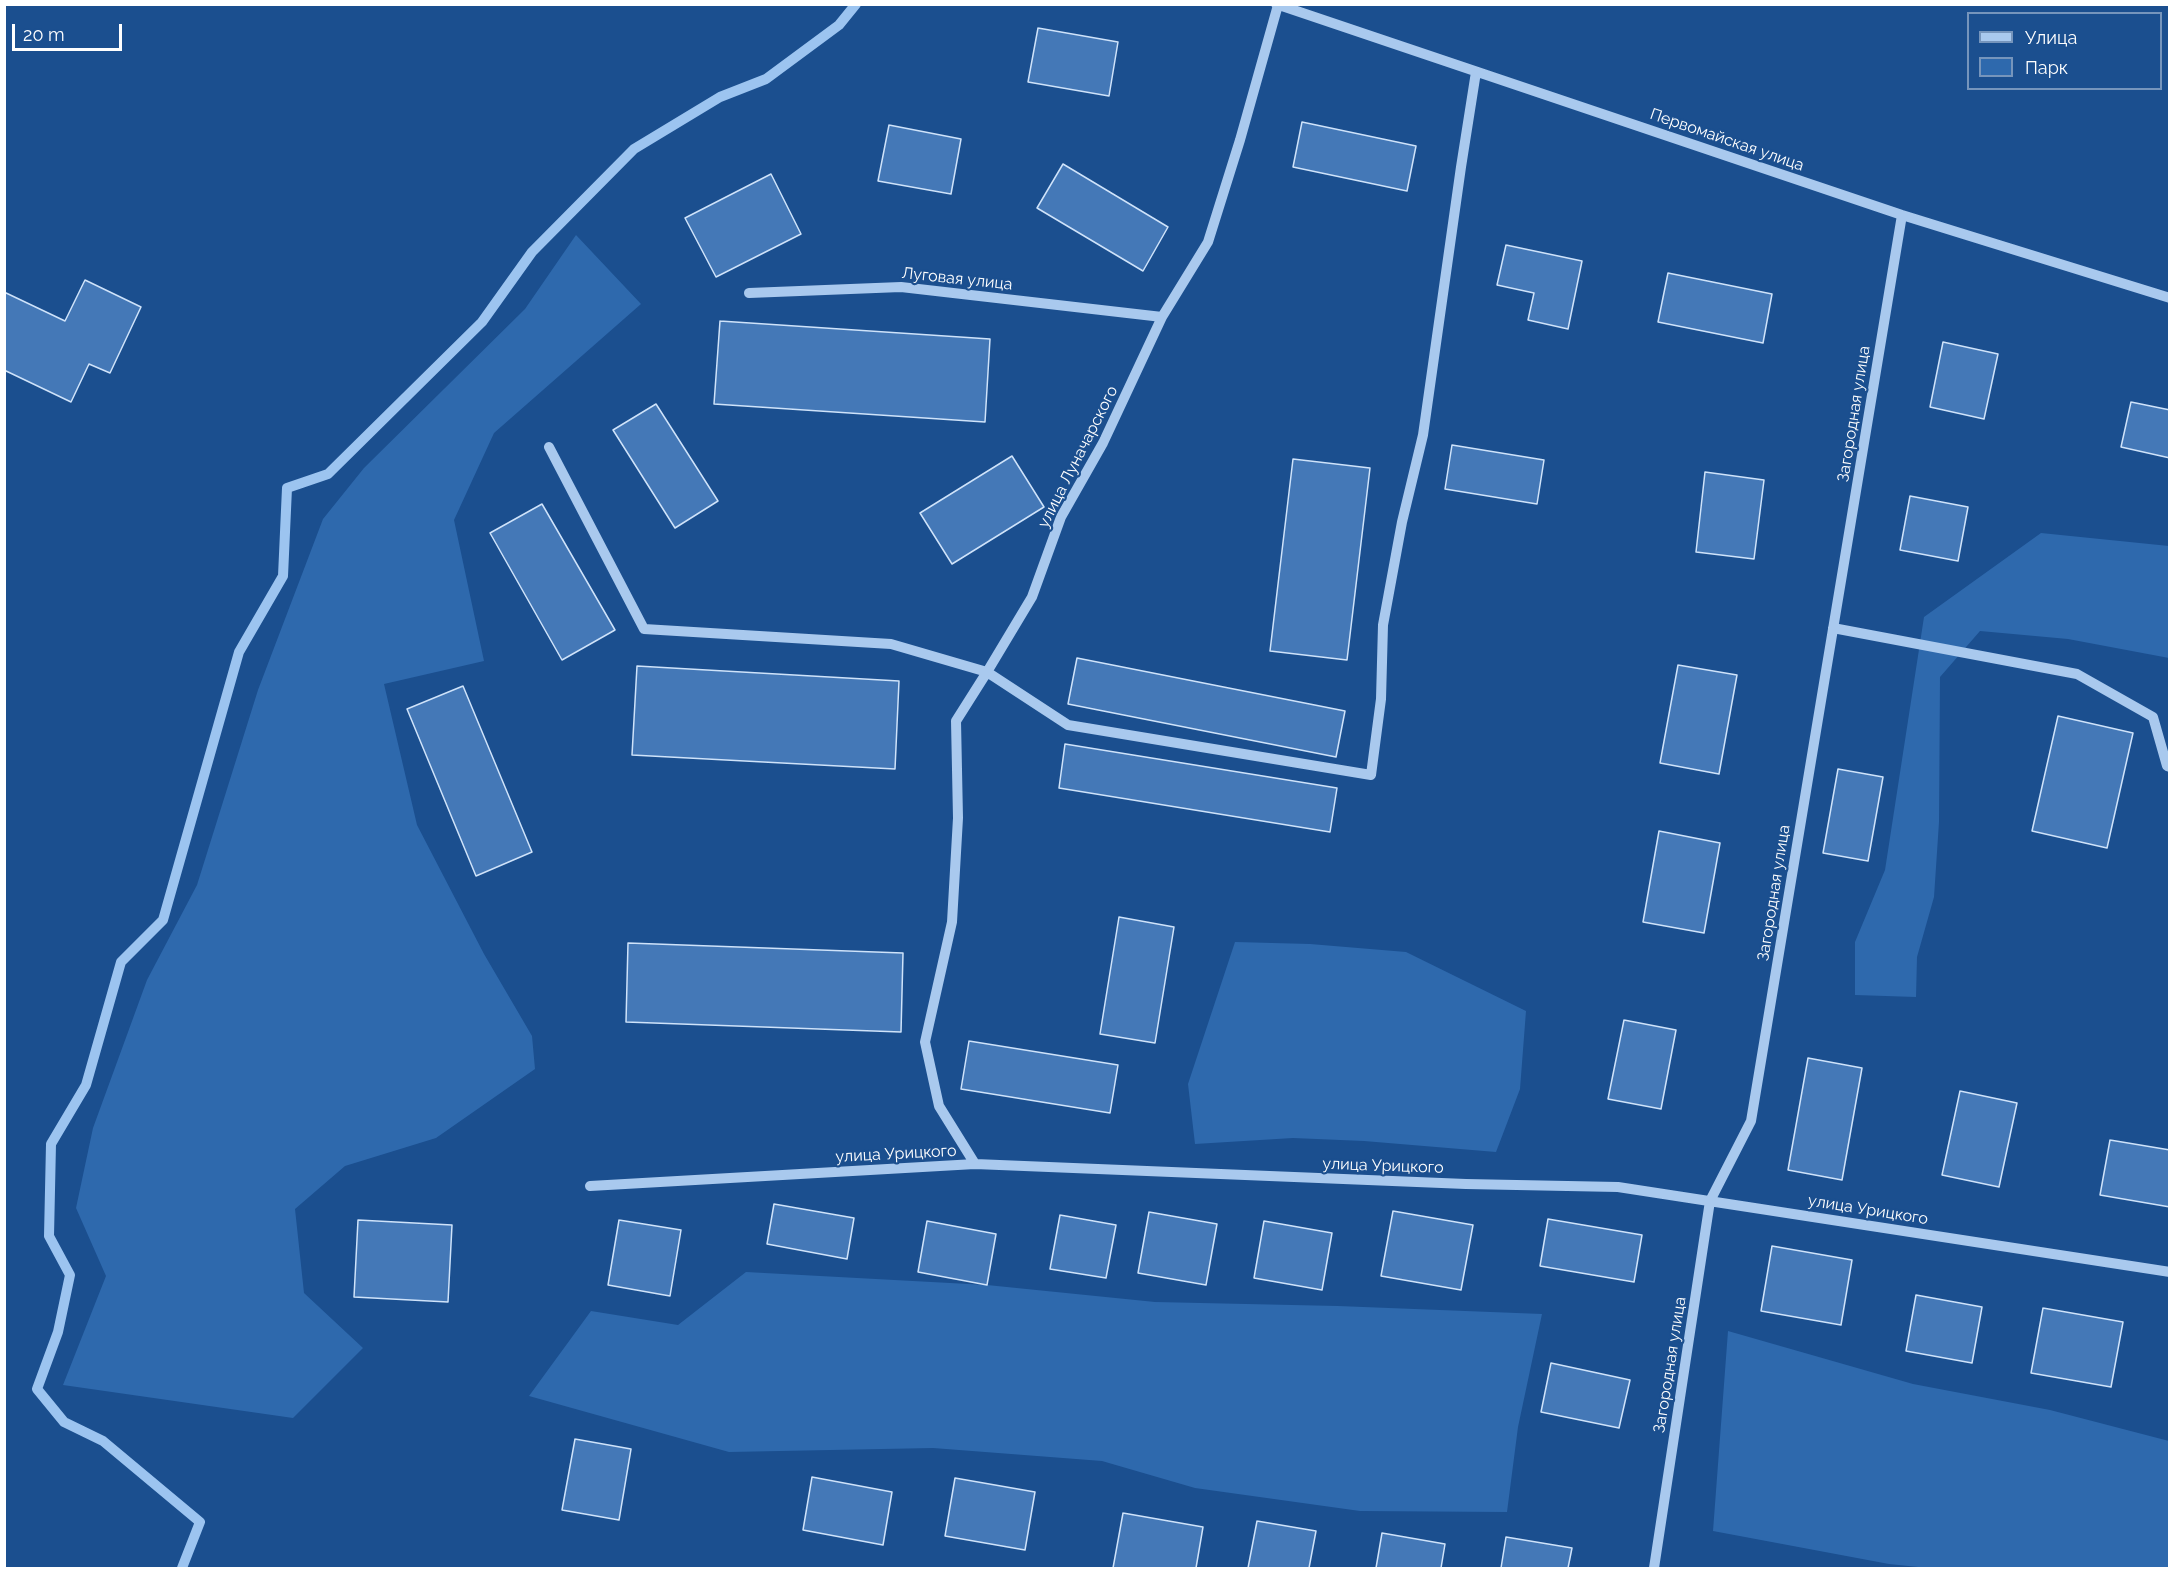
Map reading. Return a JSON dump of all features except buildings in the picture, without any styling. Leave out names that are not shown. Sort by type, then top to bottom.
[{"type":"street","name":"Первомайская улица","points":[[1277,5],[1902,215],[2169,298]]},
{"type":"street","name":"улица Луначарского","points":[[975,1164],[939,1106],[925,1042],[952,922],[958,818],[956,721],[1032,597],[1061,517],[1103,443],[1162,317],[1208,242],[1240,140],[1277,5]]},
{"type":"street","points":[[549,447],[644,629],[891,644],[987,672],[1068,725],[1371,775],[1382,699],[1383,626],[1402,522],[1424,435],[1476,72]]},
{"type":"street","name":"Загородная улица","points":[[1654,1569],[1710,1201],[1751,1121],[1902,215]]},
{"type":"street","name":"Луговая улица","points":[[749,293],[902,287],[1162,317]]},
{"type":"street","points":[[1833,628],[2077,674],[2153,717],[2169,767]]},
{"type":"street","name":"улица Урицкого","points":[[590,1186],[975,1164],[1466,1185],[1618,1188],[2169,1272]]},
{"type":"green space","points":[[576,235],[641,304],[494,433],[454,520],[484,661],[384,684],[417,825],[484,954],[532,1036],[535,1069],[436,1138],[345,1166],[295,1209],[304,1293],[363,1348],[293,1418],[63,1385],[106,1276],[76,1208],[93,1128],[147,980],[197,885],[258,690],[323,519],[364,468],[525,309]]},
{"type":"green space","points":[[2041,533],[2169,546],[2169,658],[2068,639],[1980,631],[1940,677],[1939,822],[1934,897],[1917,957],[1916,997],[1855,995],[1855,942],[1885,870],[1924,617]]},
{"type":"green space","points":[[1235,942],[1310,944],[1406,952],[1526,1011],[1520,1089],[1496,1152],[1364,1141],[1293,1138],[1195,1144],[1188,1084]]},
{"type":"green space","points":[[746,1272],[987,1285],[1155,1302],[1542,1314],[1518,1427],[1507,1512],[1360,1511],[1195,1488],[1102,1461],[933,1448],[729,1452],[529,1396],[591,1311],[678,1325]]},
{"type":"green space","points":[[1728,1331],[1913,1384],[2050,1410],[2169,1441],[2169,1568],[1928,1568],[1889,1564],[1713,1531]]},
{"type":"waterway","points":[[182,1568],[200,1522],[103,1441],[64,1422],[37,1389],[58,1332],[70,1275],[49,1236],[51,1144],[86,1085],[121,962],[163,920],[239,652],[283,576],[287,488],[328,474],[482,322],[532,252],[634,149],[720,97],[766,79],[839,25],[856,4]]}]
